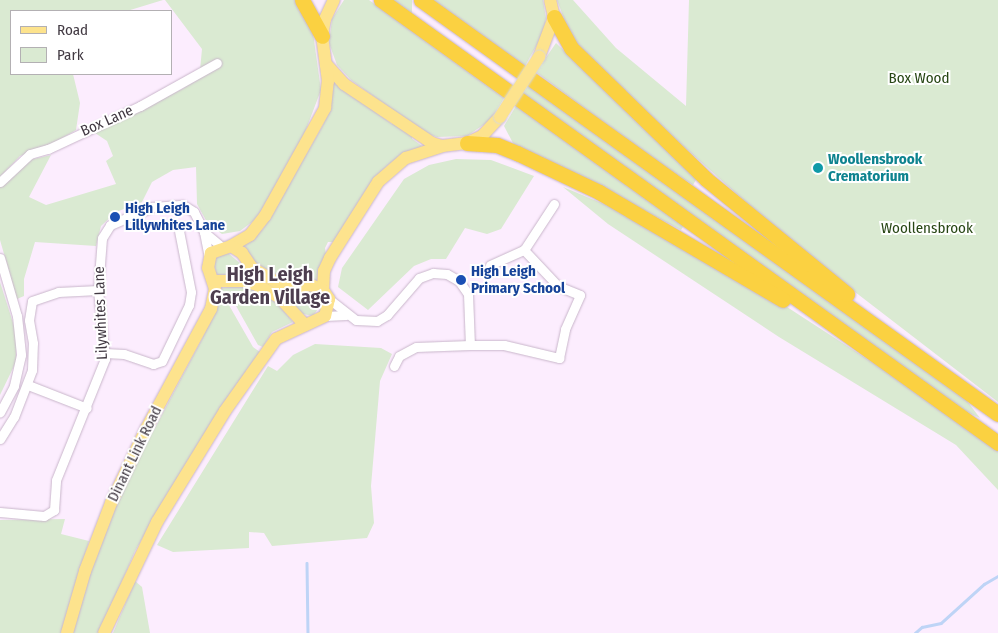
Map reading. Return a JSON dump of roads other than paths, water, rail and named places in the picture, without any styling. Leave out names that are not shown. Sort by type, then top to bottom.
[{"type":"highway","points":[[302,0],[322,36]]},
{"type":"highway","points":[[381,0],[998,444]]},
{"type":"highway","points":[[421,0],[998,414]]},
{"type":"highway","points":[[554,16],[577,54],[706,179],[942,374]]},
{"type":"highway","points":[[467,143],[497,145],[599,192],[878,358]]},
{"type":"main road","points":[[209,258],[226,246],[250,235],[265,216],[320,121],[328,96],[322,36],[325,19],[334,0]]},
{"type":"main road","points":[[104,633],[152,529],[225,411],[268,348],[276,339],[305,325],[315,324],[325,316],[324,271],[330,258],[378,182],[406,158],[442,146],[467,143],[482,136],[500,117],[539,57],[554,16],[550,0]]},
{"type":"main road","points":[[326,64],[344,84],[414,134],[442,146]]},
{"type":"main road","points":[[226,246],[242,253],[252,268],[278,283],[292,288],[312,285],[326,294]]},
{"type":"main road","name":"Dinant Link Road","points":[[67,633],[85,571],[111,503],[146,430],[212,309],[213,281],[208,273],[209,258]]},
{"type":"main road","points":[[213,281],[244,281],[257,285],[279,297],[305,325]]},
{"type":"street","name":"Box Lane","points":[[0,182],[30,154],[48,149],[140,106],[217,64]]},
{"type":"street","points":[[490,265],[524,250],[554,204]]},
{"type":"street","name":"Lilywhites Lane","points":[[0,513],[44,516],[53,513],[56,480],[87,408],[105,353],[98,290],[102,238],[117,219],[152,207],[183,205],[194,212],[204,232],[209,258]]},
{"type":"street","points":[[105,353],[124,354],[153,364],[162,361],[189,305],[191,292],[179,231]]},
{"type":"street","name":"Lilywhites Lane","points":[[204,232],[226,246]]},
{"type":"street","points":[[394,366],[399,356],[416,347],[504,345],[559,358],[565,329],[580,295],[558,286],[524,250]]},
{"type":"street","points":[[0,258],[17,316],[21,355],[14,386],[0,412]]},
{"type":"street","points":[[325,316],[346,315],[367,322],[378,321],[387,315],[419,278],[433,273],[447,274],[459,281],[468,294],[470,345]]},
{"type":"street","points":[[0,439],[28,385],[34,357],[29,320],[32,301],[58,292],[98,290]]},
{"type":"street","points":[[326,294],[346,315]]},
{"type":"street","points":[[28,385],[87,408]]},
{"type":"waterway","points":[[307,563],[308,633]]},
{"type":"waterway","points":[[915,633],[922,627],[941,623],[984,584],[998,576]]},
{"type":"place","name":"Woollensbrook Crematorium","points":[[818,168]]},
{"type":"place","name":"High Leigh Lillywhites Lane","points":[[115,217]]},
{"type":"place","name":"High Leigh Primary School","points":[[461,280]]},
{"type":"district","name":"High Leigh Garden Village","points":[[270,286]]},
{"type":"park label","name":"Box Wood","points":[[919,79]]},
{"type":"park label","name":"Woollensbrook","points":[[927,229]]}]
